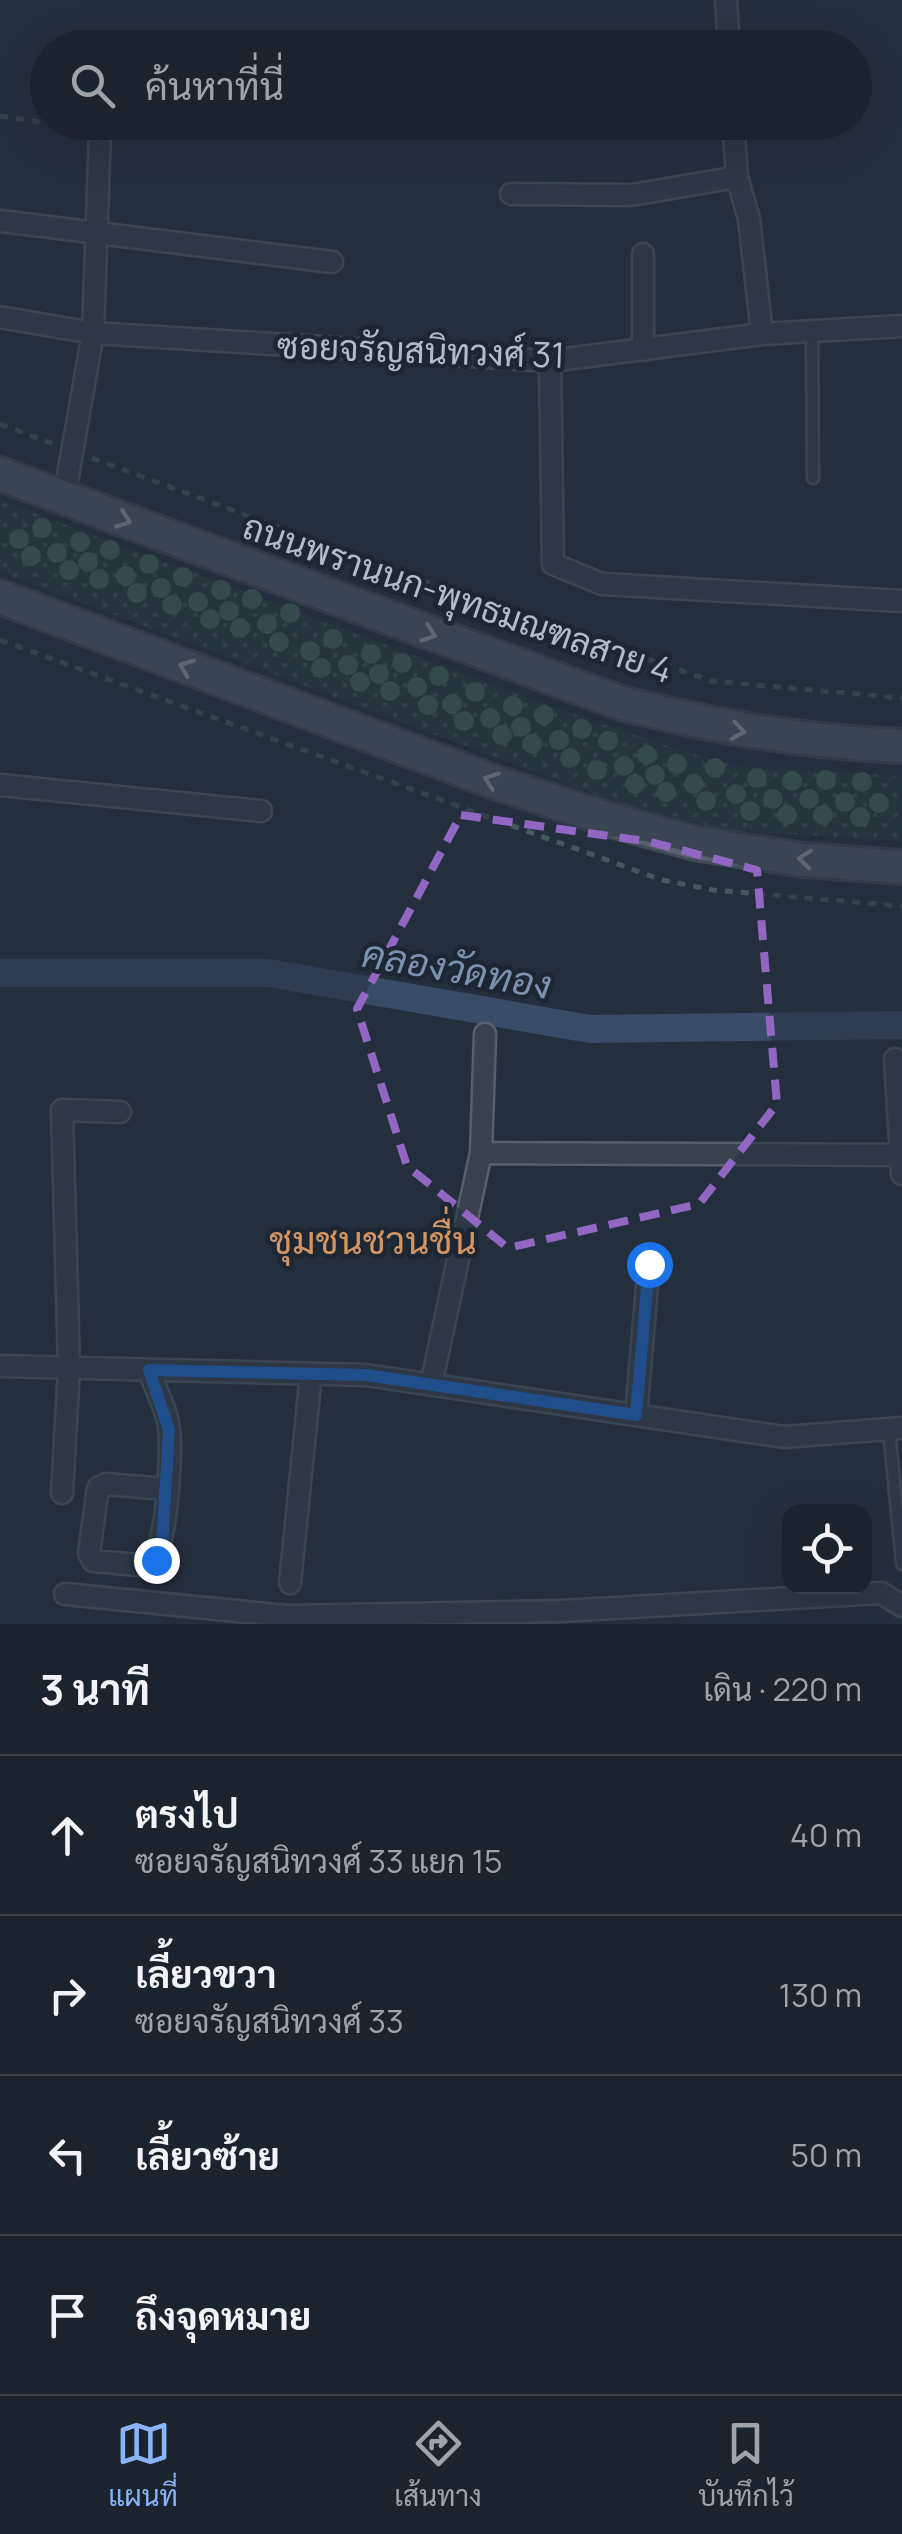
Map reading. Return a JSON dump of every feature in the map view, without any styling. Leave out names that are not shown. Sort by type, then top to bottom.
[{"type":"main road","name":"ถนนพรานนก-พุทธมณฑลสาย 4","points":[[0,474],[621,703],[727,730],[823,742],[902,746]]},
{"type":"main road","points":[[0,597],[479,776],[604,818],[695,843],[803,860],[902,868]]},
{"type":"street","points":[[726,0],[728,30]]},
{"type":"street","points":[[64,498],[93,333],[99,140]]},
{"type":"street","points":[[734,140],[736,177],[749,219],[762,334]]},
{"type":"street","points":[[511,194],[632,195],[736,177]]},
{"type":"street","points":[[0,221],[332,262]]},
{"type":"street","points":[[643,254],[643,350]]},
{"type":"street","name":"ซอยจรัญสนิทวงศ์ 31","points":[[0,317],[93,333],[550,362],[762,334],[902,326]]},
{"type":"street","points":[[550,362],[553,564],[602,584],[902,601]]},
{"type":"street","points":[[0,785],[260,811]]},
{"type":"street","points":[[431,1385],[480,1153],[485,1034]]},
{"type":"street","points":[[895,1059],[902,1174]]},
{"type":"street","points":[[62,1493],[69,1368],[62,1110],[120,1112]]},
{"type":"street","points":[[480,1153],[901,1155]]},
{"type":"street","points":[[636,1415],[649,1264]]},
{"type":"street","points":[[0,1366],[366,1375],[784,1437],[896,1428]]},
{"type":"street","points":[[149,1370],[169,1430],[166,1490],[156,1560],[149,1566],[93,1561],[89,1554],[98,1488],[166,1490]]},
{"type":"street","points":[[290,1583],[311,1374]]},
{"type":"street","points":[[64,1594],[287,1616],[562,1611],[881,1593],[902,1606]]},
{"type":"lane","points":[[812,331],[814,478]]},
{"type":"lane","points":[[896,1428],[902,1564]]},
{"type":"path","points":[[0,116],[30,120]]},
{"type":"path","points":[[0,424],[414,578],[711,681],[902,698]]},
{"type":"highlighted area","points":[[461,815],[651,842],[757,870],[777,1104],[699,1204],[508,1248],[407,1166],[357,1009]]},
{"type":"green space","points":[[0,500],[533,700],[683,751],[741,767],[902,776],[902,841],[726,830],[616,802],[0,572]]},
{"type":"waterway","name":"คลองวัดทอง","points":[[0,973],[269,973],[590,1029],[902,1025]]},
{"type":"district","name":"ชุมชนชวนชื่น","points":[[373,1239]]},
{"type":"route","points":[[156,1560],[162,1546],[169,1430],[149,1370],[366,1375],[636,1415],[649,1264]]}]
